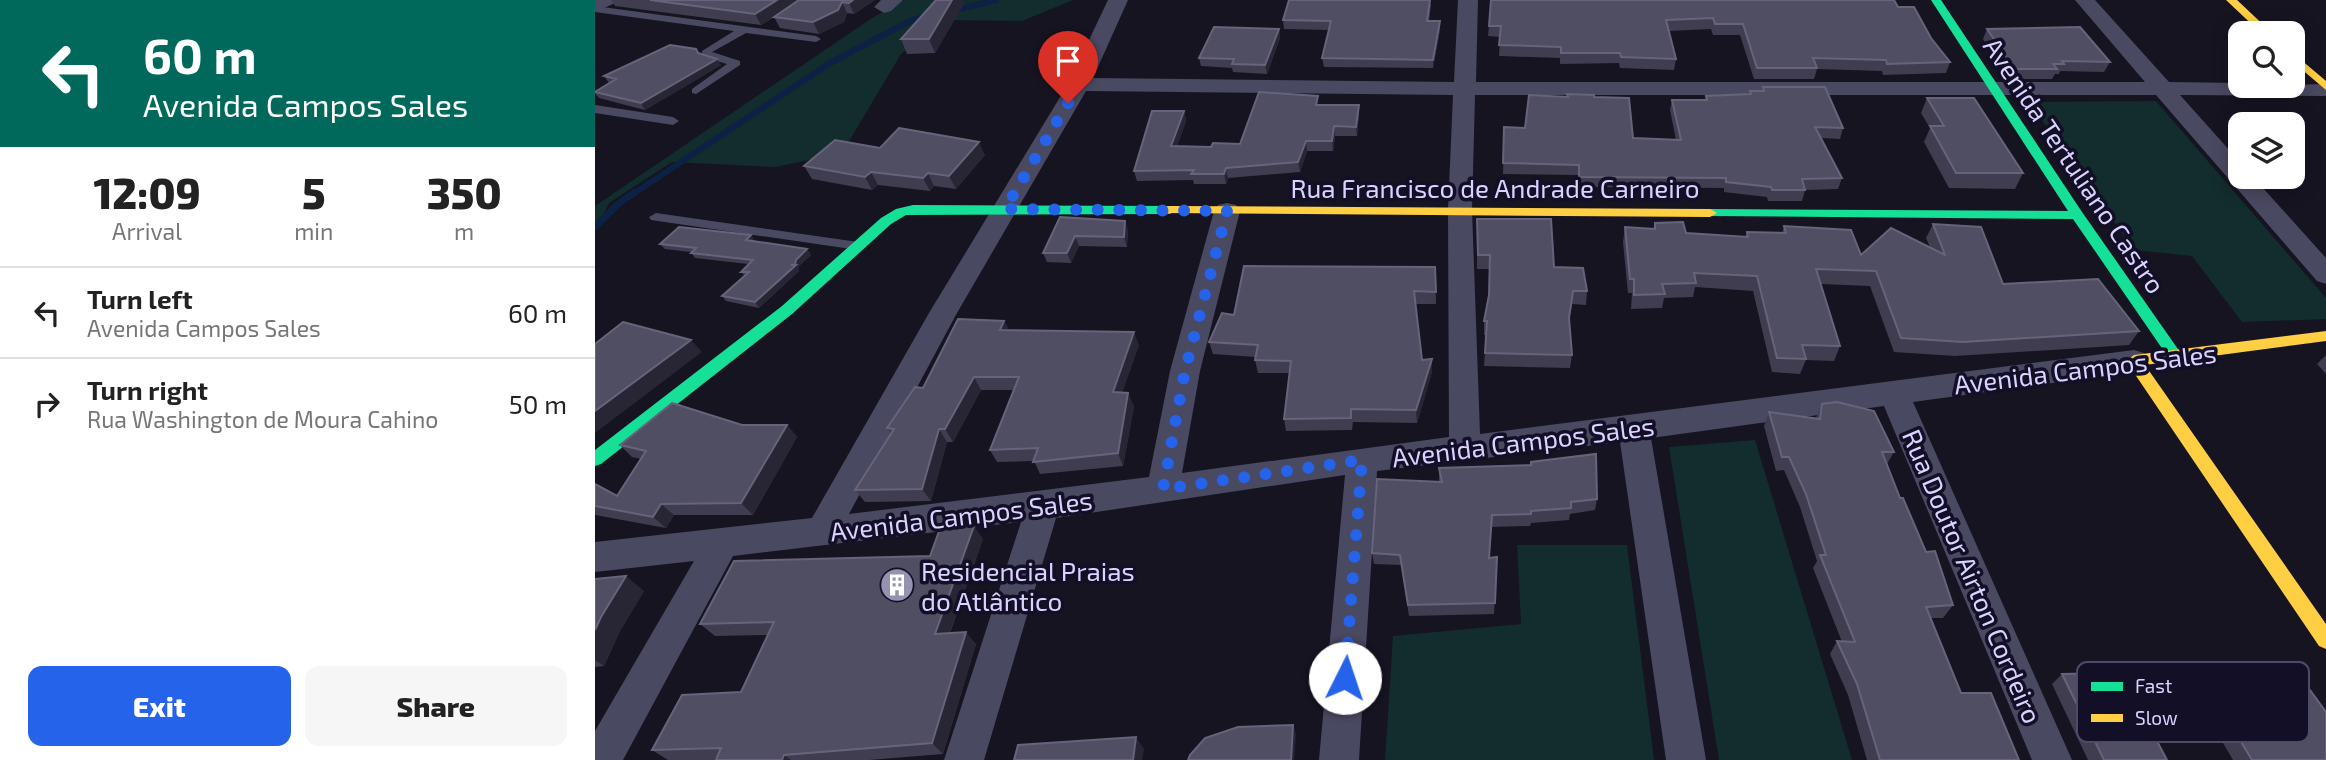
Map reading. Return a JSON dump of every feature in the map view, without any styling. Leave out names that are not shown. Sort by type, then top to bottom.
[{"type":"street","points":[[595,8],[605,0]]},
{"type":"street","points":[[822,532],[943,313],[1079,84],[1118,0]]},
{"type":"street","points":[[1465,449],[1460,210],[1468,0]]},
{"type":"street","name":"Avenida Tertuliano Castro","points":[[1936,0],[2077,215],[2175,356]]},
{"type":"street","points":[[2085,0],[2228,163]]},
{"type":"street","points":[[2231,0],[2254,21]]},
{"type":"street","points":[[2305,69],[2326,89]]},
{"type":"street","points":[[1079,84],[1463,89],[2326,89]]},
{"type":"street","points":[[2251,189],[2326,275]]},
{"type":"street","name":"Rua Francisco de Andrade Carneiro","points":[[858,246],[887,221],[901,212],[913,209],[2077,215]]},
{"type":"street","points":[[1163,489],[1185,371],[1227,211]]},
{"type":"street","points":[[595,459],[787,310],[858,246]]},
{"type":"street","name":"Avenida Campos Sales","points":[[595,557],[1043,506],[1362,460],[1634,428],[2326,336]]},
{"type":"street","points":[[2134,361],[2321,623]]},
{"type":"street","name":"Rua Doutor Airton Cordeiro","points":[[1894,393],[2052,760]]},
{"type":"street","points":[[1634,428],[1686,760]]},
{"type":"street","points":[[1339,760],[1362,460]]},
{"type":"street","points":[[964,760],[1043,506]]},
{"type":"street","points":[[601,760],[723,541]]},
{"type":"lane","points":[[595,8],[747,28],[770,27],[816,39]]},
{"type":"lane","points":[[696,91],[736,63],[706,55],[707,51],[747,28]]},
{"type":"lane","points":[[595,109],[673,121]]},
{"type":"lane","points":[[656,217],[858,246]]},
{"type":"green space","points":[[904,0],[1073,0],[1022,21],[945,20],[901,54],[842,153],[775,167],[672,162],[609,203],[595,231],[595,206],[872,18]]},
{"type":"green space","points":[[2156,101],[2228,184],[2228,189],[2232,189],[2326,298],[2326,319],[2242,322],[2192,256],[2134,250],[2029,102]]},
{"type":"green space","points":[[1755,440],[1852,760],[1719,760],[1669,447]]},
{"type":"green space","points":[[1517,545],[1627,545],[1654,760],[1385,760],[1393,636],[1521,624]]},
{"type":"building","points":[[650,0],[777,0],[755,14]]},
{"type":"building","points":[[799,0],[853,0],[849,3],[842,2],[838,10],[813,22],[774,17]]},
{"type":"building","points":[[936,0],[952,0],[929,39],[901,39]]},
{"type":"building","points":[[1289,0],[1430,0],[1427,21],[1440,21],[1433,60],[1322,58],[1331,21],[1283,20]]},
{"type":"building","points":[[1491,0],[1894,0],[1898,7],[1914,7],[1931,38],[1950,62],[1887,64],[1886,60],[1813,58],[1817,68],[1757,68],[1743,24],[1715,24],[1713,18],[1666,20],[1676,59],[1621,57],[1620,53],[1561,53],[1561,47],[1499,45],[1501,26],[1489,26]]},
{"type":"building","points":[[1214,27],[1279,29],[1265,65],[1232,64],[1234,59],[1199,58]]},
{"type":"building","points":[[2080,27],[2110,62],[2062,61],[2064,64],[2053,64],[2057,69],[2014,69],[1987,29]]},
{"type":"building","points":[[670,45],[696,49],[698,53],[717,59],[641,103],[595,92],[616,79],[604,76]]},
{"type":"building","points":[[1763,87],[1825,87],[1843,128],[1815,127],[1842,178],[1802,179],[1805,190],[1772,190],[1771,187],[1726,182],[1726,178],[1579,177],[1579,165],[1503,163],[1504,127],[1525,128],[1529,95],[1568,97],[1567,94],[1629,98],[1633,138],[1681,140],[1672,100],[1707,100],[1706,96],[1751,94],[1750,91],[1764,91]]},
{"type":"building","points":[[1259,92],[1318,96],[1316,105],[1359,105],[1356,127],[1334,126],[1332,141],[1306,141],[1298,162],[1226,168],[1224,174],[1191,174],[1194,170],[1134,171],[1152,111],[1184,111],[1171,146],[1211,147],[1213,143],[1240,144]]},
{"type":"building","points":[[1927,98],[1974,98],[2023,173],[1956,173],[1930,126],[1944,126]]},
{"type":"building","points":[[899,128],[979,142],[949,176],[928,173],[923,178],[871,172],[865,177],[804,166],[835,140],[880,148]]},
{"type":"building","points":[[1060,217],[1125,221],[1124,237],[1075,236],[1067,253],[1043,253]]},
{"type":"building","points":[[1477,219],[1551,219],[1554,267],[1583,268],[1587,291],[1573,291],[1569,318],[1572,355],[1485,353],[1487,321],[1484,321],[1489,295],[1490,255],[1478,255]]},
{"type":"building","points":[[1683,222],[1686,233],[1748,237],[1747,232],[1786,233],[1784,226],[1851,230],[1861,255],[1891,228],[1945,255],[1933,224],[1981,227],[2003,284],[2098,279],[2139,331],[1963,342],[1901,338],[1876,271],[1816,269],[1840,346],[1802,345],[1806,359],[1777,358],[1757,276],[1694,273],[1696,283],[1662,284],[1665,294],[1634,295],[1625,227],[1655,229],[1655,223]]},
{"type":"building","points":[[679,227],[751,235],[746,240],[807,249],[796,260],[796,265],[755,302],[722,296],[749,272],[741,272],[753,260],[691,253],[696,248],[660,244]]},
{"type":"building","points":[[1244,266],[1435,267],[1436,292],[1414,291],[1422,360],[1432,359],[1416,410],[1351,409],[1351,418],[1284,419],[1291,361],[1255,360],[1258,345],[1209,342],[1222,313],[1234,315]]},
{"type":"building","points":[[958,319],[1004,321],[1000,330],[1134,332],[1113,392],[1128,393],[1118,453],[1033,462],[1038,448],[990,450],[1019,377],[974,377],[945,429],[939,429],[922,489],[855,490],[894,429],[887,428],[915,387],[923,388]]},
{"type":"building","points":[[623,322],[691,340],[595,411],[595,344]]},
{"type":"building","points":[[1837,402],[1874,411],[1894,452],[1882,452],[1900,498],[1903,498],[1926,552],[1935,551],[1953,605],[1926,607],[1961,693],[1991,693],[2019,760],[1880,760],[1857,684],[1837,641],[1855,642],[1820,555],[1826,555],[1806,494],[1789,457],[1782,457],[1769,412],[1820,419],[1822,404]]},
{"type":"building","points":[[672,403],[742,425],[787,425],[741,503],[661,504],[653,517],[595,506],[595,484],[617,496],[646,451],[620,445]]},
{"type":"building","points":[[1596,454],[1597,499],[1571,502],[1571,508],[1531,511],[1531,514],[1492,515],[1489,558],[1497,557],[1495,603],[1408,605],[1400,555],[1372,553],[1377,479],[1442,482],[1439,468],[1531,465],[1531,462]]},
{"type":"building","points":[[941,526],[974,526],[935,634],[966,632],[932,743],[784,755],[782,760],[716,760],[721,748],[652,750],[682,695],[741,692],[774,622],[700,624],[734,561],[930,556]]},
{"type":"building","points":[[626,576],[601,617],[595,630],[595,579]]},
{"type":"building","points":[[2062,674],[2077,674],[2077,705]]},
{"type":"building","points":[[2309,689],[2326,712],[2326,760],[2252,760],[2241,742],[2309,742]]},
{"type":"building","points":[[1293,725],[1291,760],[1188,760],[1205,738],[1238,727]]},
{"type":"building","points":[[1136,737],[1133,760],[1014,760],[1018,745]]},
{"type":"building","points":[[2095,742],[2157,742],[2167,760],[2104,760]]},
{"type":"waterway","points":[[951,11],[996,0]]},
{"type":"waterway","points":[[633,194],[830,63],[912,20],[928,16]]},
{"type":"waterway","points":[[595,227],[618,204],[635,192]]},
{"type":"traffic: fast","points":[[1936,0],[2077,215],[2175,356]]},
{"type":"traffic: fast","points":[[595,459],[787,310],[886,221],[901,212],[913,209],[1170,210]]},
{"type":"traffic: fast","points":[[1710,213],[2077,215]]},
{"type":"traffic: slow","points":[[2231,0],[2254,21]]},
{"type":"traffic: slow","points":[[2305,67],[2326,87]]},
{"type":"traffic: slow","points":[[1170,210],[1710,213]]},
{"type":"traffic: slow","points":[[2326,336],[2134,361],[2326,640]]},
{"type":"place","name":"Residencial Praias do Atlântico","points":[[897,585]]},
{"type":"route","points":[[1068,103],[1005,209],[1227,211],[1185,371],[1163,489],[1362,460],[1345,678]]}]
